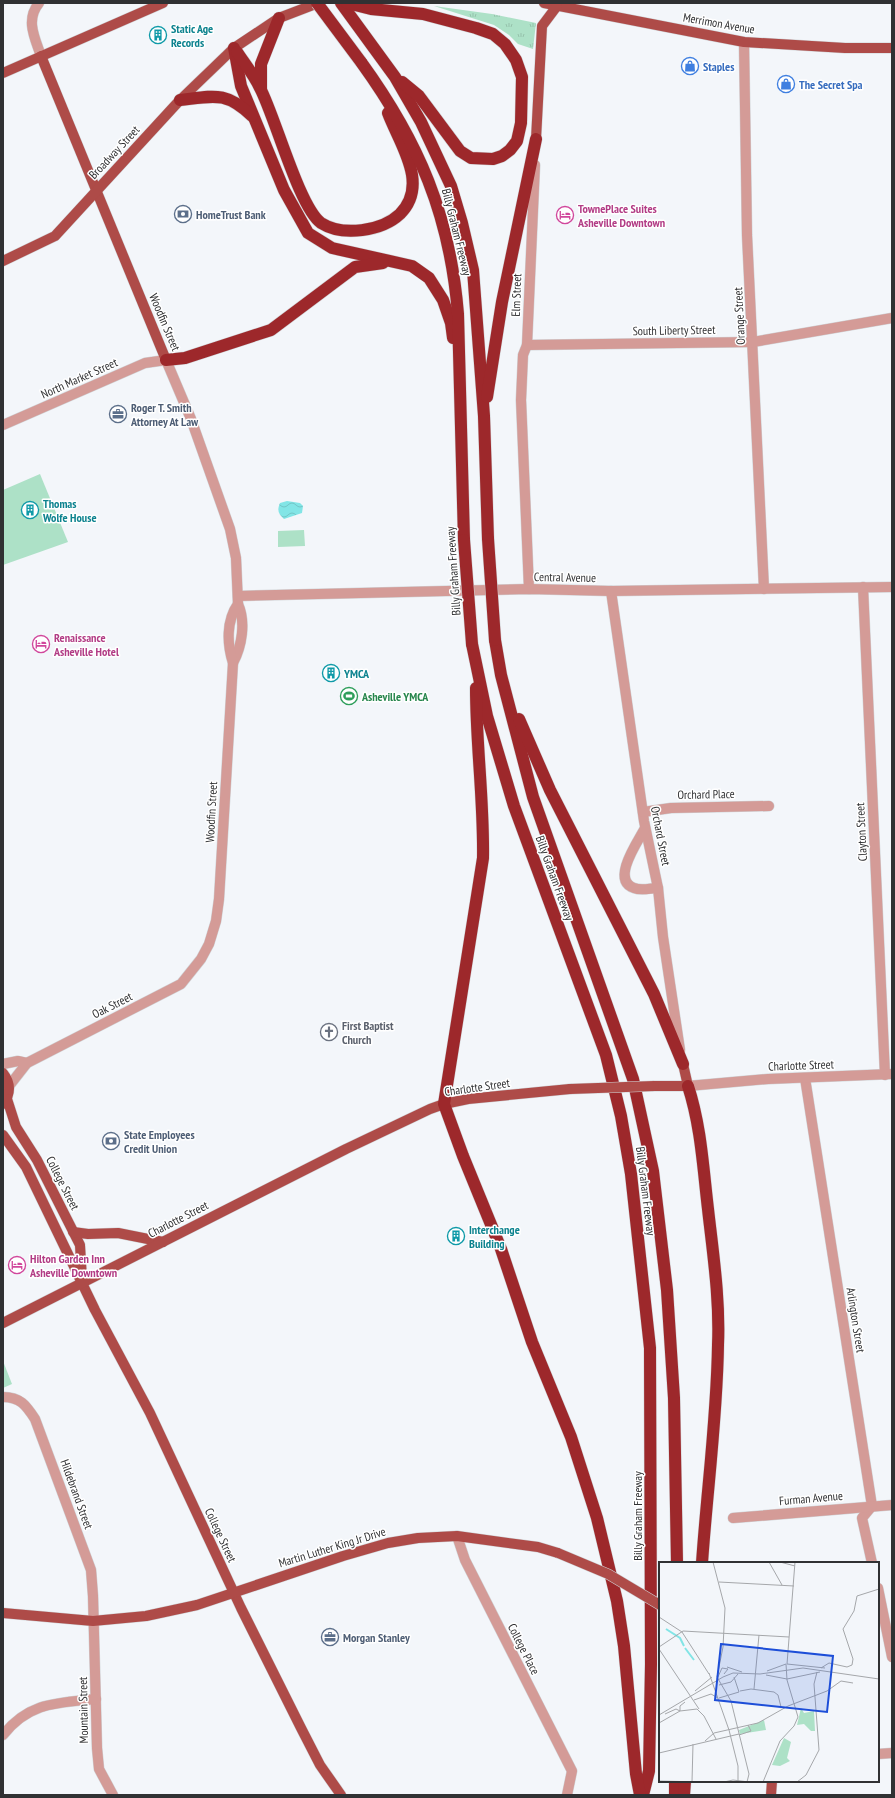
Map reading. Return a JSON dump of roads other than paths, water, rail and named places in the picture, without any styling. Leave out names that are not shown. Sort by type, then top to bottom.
[{"type":"highway","name":"Billy Graham Freeway","points":[[318,3],[379,87],[409,136],[430,183],[445,234],[456,282],[464,540],[472,644],[476,665],[487,716],[514,806],[606,1055],[622,1116],[632,1174],[650,1348],[651,1664],[649,1771],[642,1795]]},
{"type":"highway","name":"Billy Graham Freeway","points":[[341,3],[395,77],[425,129],[451,186],[462,223],[473,270],[484,416],[488,539],[495,640],[501,675],[534,797],[633,1078],[653,1171],[667,1290],[674,1398],[677,1562]]},
{"type":"highway","points":[[347,3],[371,9],[423,14],[493,34],[505,44],[516,60],[522,77],[521,117],[517,141],[510,150],[502,156],[493,159],[471,158],[460,151],[419,96],[395,77]]},
{"type":"highway","points":[[261,88],[261,64],[279,18]]},
{"type":"highway","points":[[234,48],[261,88],[306,203],[321,222],[346,230],[376,229],[388,223],[402,211],[410,198],[413,183],[410,163],[392,123],[379,87]]},
{"type":"highway","points":[[234,48],[241,86],[257,121],[284,190],[308,233],[332,248],[412,266],[429,278],[443,300],[459,360]]},
{"type":"highway","points":[[180,100],[217,96],[241,106],[257,121]]},
{"type":"highway","points":[[484,416],[502,302],[536,140]]},
{"type":"highway","points":[[166,360],[185,358],[271,330],[355,267],[390,261]]},
{"type":"highway","points":[[476,665],[476,721],[484,821],[483,858],[444,1104],[463,1156],[501,1249],[532,1342],[585,1477],[597,1518],[617,1601],[624,1646],[636,1774],[642,1795]]},
{"type":"highway","points":[[501,675],[550,790],[654,994],[683,1064]]},
{"type":"highway","points":[[688,1086],[696,1111],[716,1263],[718,1300],[716,1389],[702,1562]]},
{"type":"highway","points":[[675,1782],[675,1795]]},
{"type":"highway","points":[[684,1795],[685,1782]]},
{"type":"main road","points":[[3,73],[162,3]]},
{"type":"main road","points":[[234,48],[279,18],[318,3]]},
{"type":"main road","name":"Merrimon Avenue","points":[[544,3],[744,42],[845,48],[892,48]]},
{"type":"main road","name":"Elm Street","points":[[536,140],[542,26],[558,5]]},
{"type":"main road","name":"Broadway Street","points":[[3,261],[54,236],[180,100],[234,48]]},
{"type":"main road","name":"Woodfin Street","points":[[41,56],[166,360]]},
{"type":"main road","name":"Orchard Street","points":[[683,1064],[688,1086]]},
{"type":"main road","points":[[3,1073],[9,1086],[5,1102]]},
{"type":"main road","name":"Charlotte Street","points":[[3,1324],[346,1149],[430,1109],[444,1104],[570,1089],[688,1086]]},
{"type":"main road","name":"College Street","points":[[5,1102],[16,1127],[37,1160],[80,1245],[82,1283]]},
{"type":"main road","name":"College Street","points":[[3,1135],[26,1166],[82,1283],[150,1413],[234,1592],[320,1765],[341,1795]]},
{"type":"main road","points":[[73,1232],[88,1234],[118,1233],[163,1242]]},
{"type":"main road","name":"Martin Luther King Jr Drive","points":[[3,1613],[93,1621],[146,1616],[197,1604],[343,1556],[388,1543],[420,1538],[457,1536],[538,1547],[558,1553],[608,1574],[659,1604]]},
{"type":"main road","points":[[770,1795],[772,1782]]},
{"type":"street","points":[[39,3],[34,10],[31,26],[41,56]]},
{"type":"street","name":"Orange Street","points":[[744,42],[747,235],[764,589]]},
{"type":"street","name":"Elm Street","points":[[528,589],[521,400],[523,355],[527,345],[536,140]]},
{"type":"street","name":"South Liberty Street","points":[[527,345],[753,342],[892,318]]},
{"type":"street","name":"North Market Street","points":[[3,425],[145,363],[166,360]]},
{"type":"street","name":"Woodfin Street","points":[[166,360],[191,419],[230,529],[236,558],[238,600],[231,614],[230,622],[229,650],[233,663],[219,899],[216,921],[209,944],[201,959]]},
{"type":"street","name":"Clayton Street","points":[[863,587],[888,1074]]},
{"type":"street","name":"Central Avenue","points":[[238,600],[528,589],[611,591],[892,587]]},
{"type":"street","name":"Orchard Street","points":[[611,591],[645,828],[658,888],[663,937],[683,1064]]},
{"type":"street","name":"Orchard Place","points":[[643,812],[671,808],[769,806]]},
{"type":"street","points":[[645,828],[627,860],[624,872],[625,880],[628,886],[634,888],[643,890],[658,888]]},
{"type":"street","name":"Oak Street","points":[[9,1086],[27,1063],[181,984],[201,959]]},
{"type":"street","name":"Oak Street","points":[[3,1064],[18,1061],[27,1063]]},
{"type":"street","name":"Charlotte Street","points":[[688,1086],[888,1074]]},
{"type":"street","name":"Arlington Street","points":[[805,1078],[872,1506]]},
{"type":"street","name":"Hildebrand Street","points":[[3,1397],[15,1398],[26,1404],[35,1419],[91,1570],[93,1621]]},
{"type":"street","name":"Furman Avenue","points":[[733,1518],[892,1505]]},
{"type":"street","points":[[872,1506],[862,1518],[872,1562]]},
{"type":"street","name":"College Place","points":[[457,1536],[465,1560],[572,1771],[568,1795]]},
{"type":"street","points":[[879,1593],[892,1657]]},
{"type":"street","name":"Mountain Street","points":[[93,1621],[99,1768],[113,1795]]},
{"type":"street","points":[[3,1735],[23,1715],[39,1708],[58,1703],[96,1699]]},
{"type":"street","points":[[879,1754],[892,1753]]},
{"type":"water","points":[[287,501],[300,503],[303,506],[302,513],[284,519],[279,514],[279,508],[280,503]]},
{"type":"place","name":"Static Age Records","points":[[158,35]]},
{"type":"place","name":"Staples","points":[[690,66]]},
{"type":"place","name":"The Secret Spa","points":[[786,84]]},
{"type":"place","name":"HomeTrust Bank","points":[[183,214]]},
{"type":"place","name":"TownePlace Suites Asheville Downtown","points":[[565,215]]},
{"type":"place","name":"Roger T. Smith Attorney At Law","points":[[118,414]]},
{"type":"place","name":"Thomas Wolfe House","points":[[30,510]]},
{"type":"place","name":"Renaissance Asheville Hotel","points":[[41,644]]},
{"type":"place","name":"YMCA","points":[[331,673]]},
{"type":"place","name":"Asheville YMCA","points":[[349,696]]},
{"type":"place","name":"First Baptist Church","points":[[329,1032]]},
{"type":"place","name":"State Employees Credit Union","points":[[111,1141]]},
{"type":"place","name":"Interchange Building","points":[[456,1236]]},
{"type":"place","name":"Hilton Garden Inn Asheville Downtown","points":[[17,1265]]},
{"type":"place","name":"Morgan Stanley","points":[[330,1637]]}]
